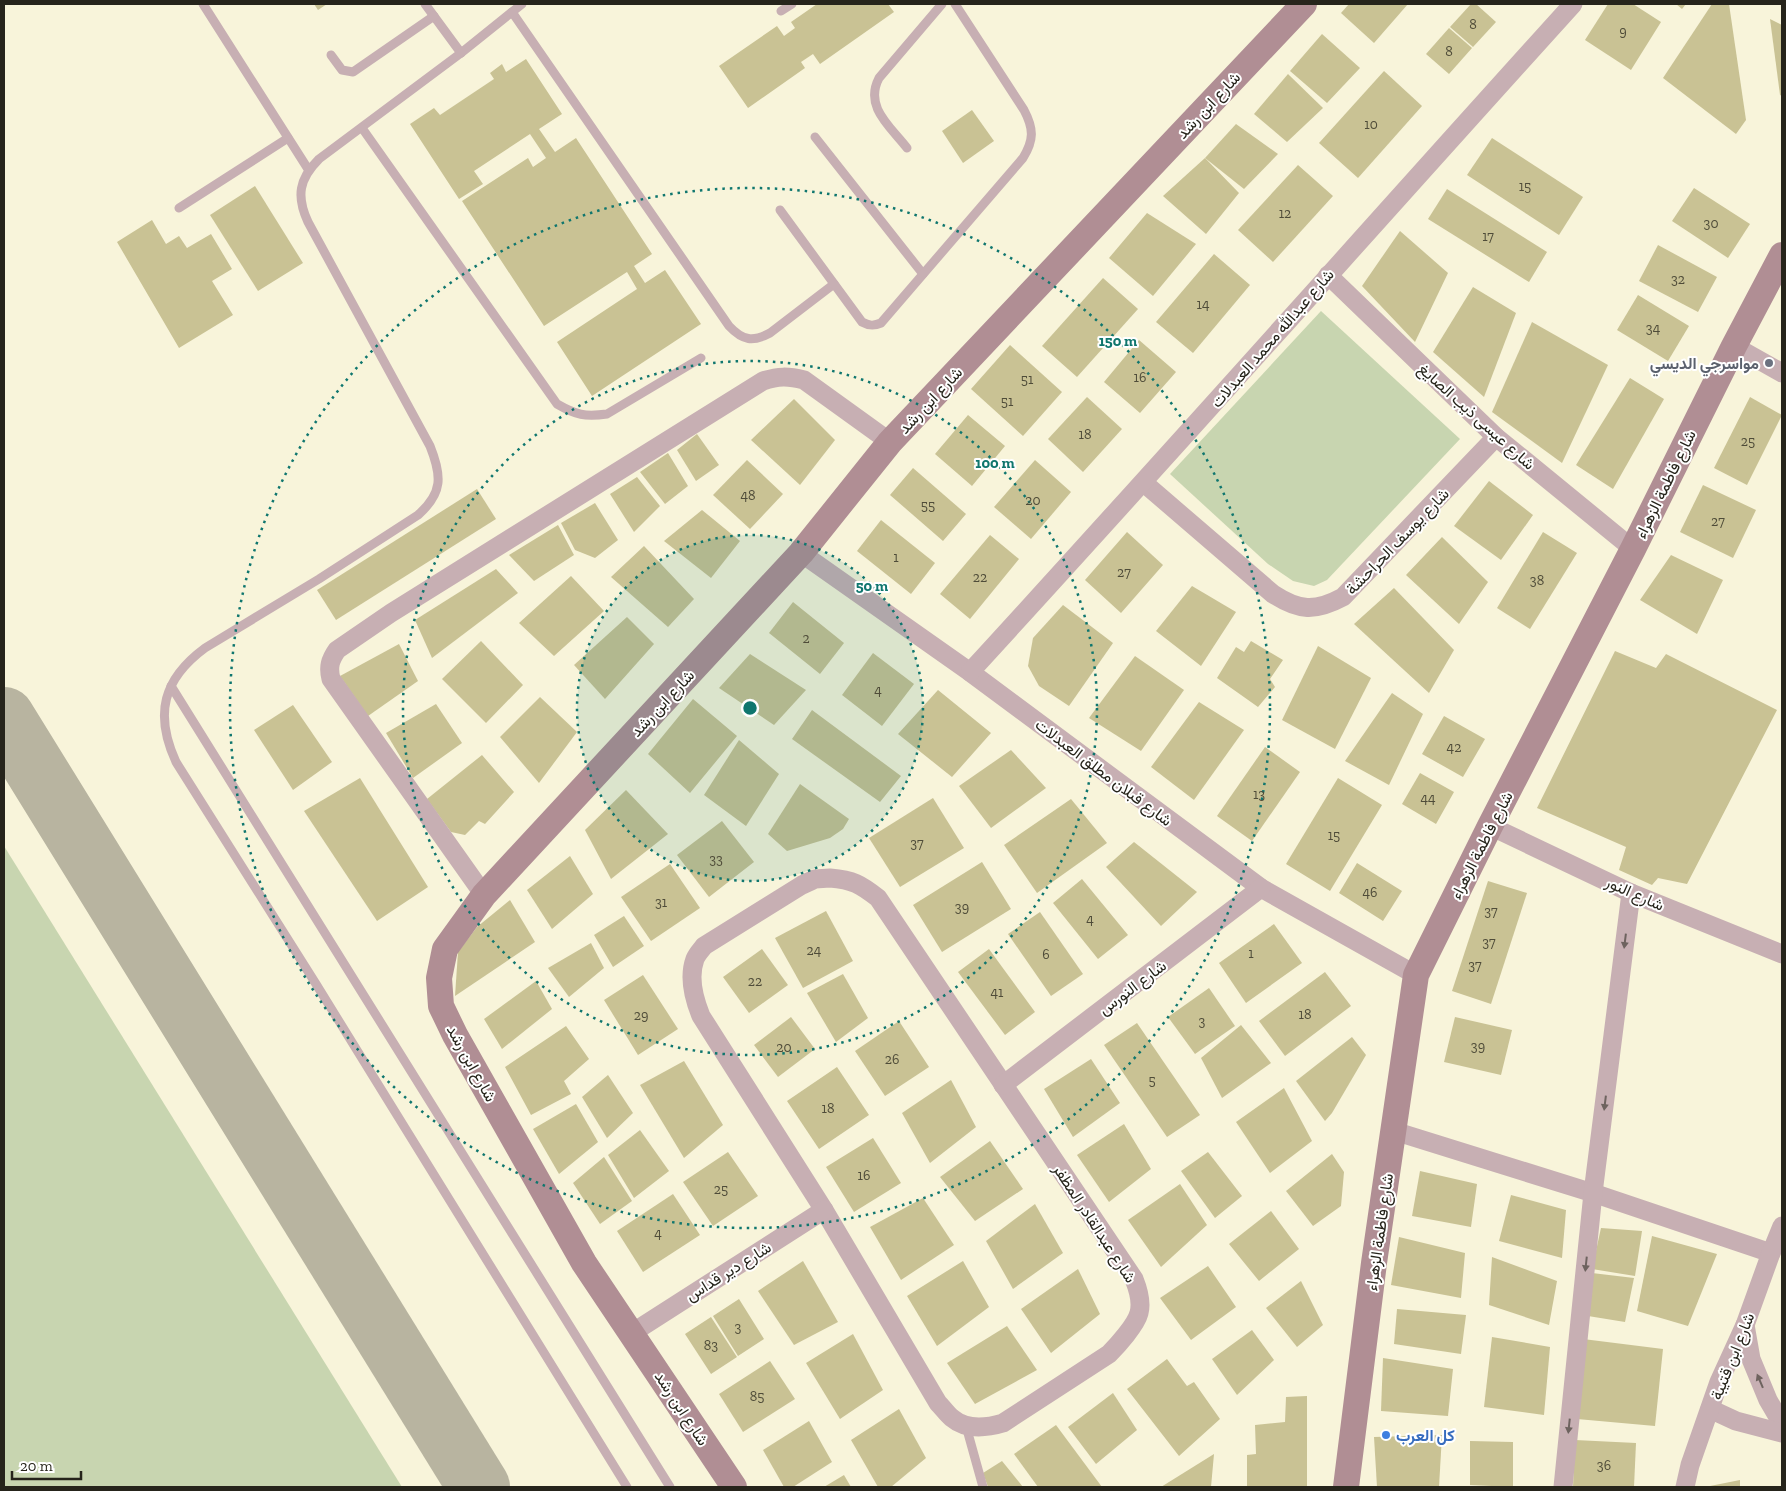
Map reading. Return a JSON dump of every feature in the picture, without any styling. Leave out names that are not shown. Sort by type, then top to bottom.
[{"type":"street","name":"شارع ابن رشد","points":[[734,1487],[584,1263],[455,1035],[441,1006],[439,978],[445,949],[484,895],[801,553],[890,442],[1304,4]]},
{"type":"street","name":"شارع عبدالله محمد العبدلات","points":[[970,672],[1144,483],[1328,275],[1573,4]]},
{"type":"street","name":"شارع فاطمة الزهراء","points":[[1346,1487],[1374,1262],[1416,974],[1782,255]]},
{"type":"street","name":"شارع عيسى ذيب الصايغ","points":[[1328,275],[1496,437],[1633,549]]},
{"type":"street","points":[[1734,346],[1782,373]]},
{"type":"street","points":[[484,895],[331,679],[328,668],[331,658],[337,650],[391,613],[764,381],[777,376],[791,376],[804,380],[890,442]]},
{"type":"street","name":"شارع يوسف الحراحشة","points":[[1144,483],[1273,594],[1288,604],[1313,608],[1329,605],[1343,597],[1496,437]]},
{"type":"street","name":"شارع قبلان مطلق العبدلات","points":[[801,553],[970,672],[1261,888],[1416,974]]},
{"type":"street","name":"شارع النور","points":[[1490,826],[1631,893],[1782,954]]},
{"type":"street","name":"شارع عبدالقادر المظفر","points":[[815,879],[847,879],[863,886],[878,898],[1003,1085],[1134,1278],[1140,1294],[1139,1314],[1121,1342],[1109,1354],[1003,1424],[990,1427],[966,1425],[952,1419],[938,1403],[824,1210],[701,1016],[694,1000],[692,970],[695,958],[704,946],[802,885],[815,879]]},
{"type":"street","name":"شارع النورس","points":[[1003,1085],[1261,888]]},
{"type":"street","points":[[1563,1487],[1593,1193],[1631,893]]},
{"type":"street","points":[[1394,1131],[1593,1193],[1770,1253]]},
{"type":"street","name":"شارع دير قداس","points":[[632,1333],[824,1210]]},
{"type":"street","name":"شارع ابن قتيبة","points":[[1685,1487],[1690,1464],[1719,1382],[1745,1325],[1770,1253],[1782,1226]]},
{"type":"street","points":[[1745,1325],[1751,1359],[1768,1400],[1782,1424]]},
{"type":"street","points":[[1710,1409],[1736,1421],[1782,1433]]},
{"type":"lane","points":[[203,4],[308,169]]},
{"type":"lane","points":[[425,4],[461,53]]},
{"type":"lane","points":[[522,4],[461,53],[318,159],[308,169],[302,182],[300,196],[302,209],[430,446],[436,460],[439,476],[436,491],[429,504],[418,515],[319,579],[205,648],[191,659],[171,686],[165,705],[164,725],[168,744],[176,762],[627,1487]]},
{"type":"lane","points":[[781,11],[792,4]]},
{"type":"lane","points":[[907,148],[875,106],[874,86],[942,4]]},
{"type":"lane","points":[[780,210],[862,322],[875,326],[881,323],[1023,158],[1029,147],[1032,134],[1030,122],[1024,110],[955,4]]},
{"type":"lane","points":[[512,12],[737,335],[748,339],[760,338],[770,333],[834,284]]},
{"type":"lane","points":[[331,55],[342,70],[353,72],[434,16]]},
{"type":"lane","points":[[362,128],[557,404],[572,413],[581,415],[606,414],[701,358]]},
{"type":"lane","points":[[815,137],[923,274]]},
{"type":"lane","points":[[179,208],[288,138]]},
{"type":"lane","points":[[171,686],[670,1487]]},
{"type":"lane","points":[[966,1425],[983,1487]]},
{"type":"green space","points":[[1321,311],[1460,439],[1327,580],[1314,586],[1293,581],[1268,564],[1170,474]]},
{"type":"green space","points":[[4,846],[402,1487],[4,1487]]},
{"type":"building","points":[[314,4],[327,4],[318,10]]},
{"type":"building","points":[[817,4],[888,4],[894,12],[820,64],[813,54],[801,62],[805,68],[748,108],[719,66],[777,26],[784,36],[795,28],[791,22]]},
{"type":"building","points":[[1349,4],[1408,4],[1374,43],[1341,13]]},
{"type":"building","points":[[1471,4],[1476,4],[1496,22],[1473,47],[1450,27]]},
{"type":"building","points":[[1608,4],[1633,4],[1661,22],[1631,70],[1585,40]]},
{"type":"building","points":[[1676,4],[1686,4],[1682,9]]},
{"type":"building","points":[[1712,4],[1729,4],[1746,120],[1736,134],[1663,78]]},
{"type":"building","points":[[1770,19],[1782,25],[1782,96],[1780,95]]},
{"type":"building","points":[[1449,28],[1472,48],[1449,74],[1426,54]]},
{"type":"building","points":[[1322,34],[1360,68],[1327,103],[1290,71]]},
{"type":"building","points":[[526,59],[562,114],[539,129],[555,152],[576,138],[652,254],[634,266],[645,283],[665,270],[701,324],[592,396],[557,342],[637,289],[627,272],[544,326],[462,201],[528,158],[533,167],[546,158],[530,134],[474,171],[483,184],[459,199],[410,124],[434,108],[440,115],[494,79],[490,73],[502,64],[506,72]]},
{"type":"building","points":[[1384,71],[1422,106],[1358,178],[1319,143]]},
{"type":"building","points":[[1288,74],[1323,108],[1287,142],[1254,114]]},
{"type":"building","points":[[972,110],[994,141],[963,163],[942,131]]},
{"type":"building","points":[[1236,124],[1278,154],[1244,189],[1205,158]]},
{"type":"building","points":[[1492,138],[1583,197],[1559,235],[1467,175]]},
{"type":"building","points":[[1205,158],[1239,193],[1206,234],[1163,196]]},
{"type":"building","points":[[1298,165],[1333,196],[1273,262],[1238,230]]},
{"type":"building","points":[[255,186],[303,263],[258,291],[210,215]]},
{"type":"building","points":[[1694,188],[1750,224],[1728,258],[1672,221]]},
{"type":"building","points":[[1447,189],[1547,252],[1529,282],[1428,219]]},
{"type":"building","points":[[1147,213],[1196,244],[1153,296],[1109,258]]},
{"type":"building","points":[[152,220],[166,244],[179,236],[187,248],[211,234],[232,269],[212,281],[233,315],[179,348],[117,242]]},
{"type":"building","points":[[1400,231],[1448,273],[1415,342],[1362,286]]},
{"type":"building","points":[[1658,245],[1717,277],[1698,312],[1639,281]]},
{"type":"building","points":[[1214,254],[1250,285],[1193,353],[1156,322]]},
{"type":"building","points":[[1103,278],[1138,309],[1077,377],[1042,346]]},
{"type":"building","points":[[1473,287],[1516,313],[1484,397],[1433,352]]},
{"type":"building","points":[[1638,295],[1689,326],[1668,361],[1617,330]]},
{"type":"building","points":[[1532,322],[1608,365],[1562,463],[1492,412]]},
{"type":"building","points":[[1139,340],[1176,372],[1140,413],[1104,382]]},
{"type":"building","points":[[1010,345],[1062,392],[1023,436],[971,389]]},
{"type":"building","points":[[1630,378],[1664,399],[1613,489],[1576,465]]},
{"type":"building","points":[[1087,397],[1122,429],[1083,472],[1048,439]]},
{"type":"building","points":[[1750,397],[1782,415],[1747,485],[1714,468]]},
{"type":"building","points":[[794,399],[835,440],[800,485],[751,440]]},
{"type":"building","points":[[968,415],[1005,446],[972,486],[935,454]]},
{"type":"building","points":[[697,434],[719,465],[696,481],[677,450]]},
{"type":"building","points":[[668,453],[688,486],[665,504],[640,472]]},
{"type":"building","points":[[747,460],[783,494],[750,529],[713,495]]},
{"type":"building","points":[[1035,460],[1071,492],[1031,539],[994,507]]},
{"type":"building","points":[[913,468],[966,514],[943,541],[890,495]]},
{"type":"building","points":[[637,477],[660,506],[634,532],[610,494]]},
{"type":"building","points":[[1489,481],[1533,515],[1501,560],[1454,526]]},
{"type":"building","points":[[1703,485],[1756,510],[1733,558],[1680,532]]},
{"type":"building","points":[[477,489],[496,519],[336,620],[317,590]]},
{"type":"building","points":[[595,503],[618,540],[595,558],[575,550],[561,523]]},
{"type":"building","points":[[702,510],[740,541],[711,578],[664,541]]},
{"type":"building","points":[[881,520],[935,563],[911,594],[857,551]]},
{"type":"building","points":[[558,525],[574,555],[534,581],[509,555]]},
{"type":"building","points":[[1127,532],[1163,565],[1121,613],[1085,580]]},
{"type":"building","points":[[1543,532],[1577,553],[1530,629],[1497,608]]},
{"type":"building","points":[[990,535],[1019,559],[970,619],[940,594]]},
{"type":"building","points":[[1442,537],[1488,582],[1459,624],[1406,575]]},
{"type":"building","points":[[644,546],[694,599],[668,627],[611,577]]},
{"type":"building","points":[[1671,555],[1723,580],[1697,634],[1640,600]]},
{"type":"building","points":[[496,569],[518,593],[432,658],[415,620]]},
{"type":"building","points":[[571,576],[604,611],[554,656],[519,623]]},
{"type":"building","points":[[1192,586],[1236,612],[1201,666],[1156,631]]},
{"type":"building","points":[[1394,588],[1454,650],[1429,693],[1354,624]]},
{"type":"building","points":[[793,602],[844,643],[820,674],[769,633]]},
{"type":"building","points":[[1063,605],[1113,643],[1069,706],[1039,686],[1028,666],[1033,638]]},
{"type":"building","points":[[627,617],[654,644],[605,699],[574,665]]},
{"type":"building","points":[[481,641],[523,685],[486,723],[442,679]]},
{"type":"building","points":[[1251,641],[1283,660],[1270,679],[1275,687],[1258,707],[1217,678],[1236,647],[1244,652]]},
{"type":"building","points":[[399,644],[418,681],[368,716],[340,676]]},
{"type":"building","points":[[1318,646],[1371,678],[1335,749],[1282,720]]},
{"type":"building","points":[[1615,651],[1656,668],[1666,654],[1777,710],[1687,884],[1658,878],[1652,885],[1619,870],[1626,847],[1537,808]]},
{"type":"building","points":[[873,653],[914,684],[882,726],[842,695]]},
{"type":"building","points":[[750,654],[806,690],[774,725],[719,688]]},
{"type":"building","points":[[1135,656],[1184,690],[1141,751],[1089,718]]},
{"type":"building","points":[[938,690],[991,733],[952,777],[898,734]]},
{"type":"building","points":[[1392,693],[1423,714],[1389,785],[1345,761]]},
{"type":"building","points":[[540,697],[577,732],[539,783],[500,737]]},
{"type":"building","points":[[693,699],[737,736],[690,793],[648,754]]},
{"type":"building","points":[[1199,702],[1244,730],[1194,800],[1151,767]]},
{"type":"building","points":[[436,704],[462,743],[413,778],[386,733]]},
{"type":"building","points":[[293,705],[332,762],[293,790],[254,730]]},
{"type":"building","points":[[812,710],[901,776],[880,802],[792,739]]},
{"type":"building","points":[[1444,716],[1485,739],[1463,777],[1422,754]]},
{"type":"building","points":[[739,740],[779,774],[746,826],[704,795]]},
{"type":"building","points":[[1265,747],[1300,772],[1252,841],[1217,816]]},
{"type":"building","points":[[1011,750],[1046,788],[991,828],[959,786]]},
{"type":"building","points":[[482,755],[514,792],[485,824],[479,821],[465,835],[451,832],[427,799]]},
{"type":"building","points":[[1420,773],[1454,792],[1436,824],[1402,804]]},
{"type":"building","points":[[360,778],[428,887],[377,921],[304,811]]},
{"type":"building","points":[[1338,778],[1382,805],[1330,891],[1286,864]]},
{"type":"building","points":[[800,784],[849,819],[843,829],[830,838],[787,851],[768,834]]},
{"type":"building","points":[[626,790],[668,834],[611,879],[585,830]]},
{"type":"building","points":[[933,798],[964,848],[900,887],[869,838]]},
{"type":"building","points":[[1071,799],[1107,843],[1037,893],[1004,845]]},
{"type":"building","points":[[722,821],[754,862],[709,897],[677,855]]},
{"type":"building","points":[[1134,842],[1197,892],[1161,926],[1106,867]]},
{"type":"building","points":[[570,856],[593,894],[552,929],[527,890]]},
{"type":"building","points":[[982,862],[1011,909],[942,952],[913,905]]},
{"type":"building","points":[[1357,863],[1402,891],[1383,921],[1339,893]]},
{"type":"building","points":[[670,864],[700,908],[651,941],[621,897]]},
{"type":"building","points":[[1082,879],[1128,935],[1098,959],[1053,903]]},
{"type":"building","points":[[1488,881],[1527,893],[1491,1004],[1452,991]]},
{"type":"building","points":[[510,900],[535,942],[455,996],[458,952],[477,927]]},
{"type":"building","points":[[826,911],[853,961],[803,988],[775,938]]},
{"type":"building","points":[[1040,912],[1083,974],[1051,996],[1008,934]]},
{"type":"building","points":[[624,916],[644,946],[613,967],[594,935]]},
{"type":"building","points":[[1274,924],[1302,963],[1246,1003],[1219,963]]},
{"type":"building","points":[[591,943],[604,968],[569,997],[548,968]]},
{"type":"building","points":[[762,949],[788,985],[749,1013],[723,977]]},
{"type":"building","points":[[989,949],[1035,1012],[1005,1035],[958,972]]},
{"type":"building","points":[[1325,972],[1351,1006],[1285,1056],[1259,1021]]},
{"type":"building","points":[[843,974],[868,1018],[836,1042],[807,993]]},
{"type":"building","points":[[643,975],[678,1029],[638,1055],[604,1000]]},
{"type":"building","points":[[536,981],[552,1009],[502,1049],[484,1019]]},
{"type":"building","points":[[1209,988],[1235,1026],[1195,1054],[1168,1017]]},
{"type":"building","points":[[791,1017],[815,1049],[778,1077],[754,1045]]},
{"type":"building","points":[[1455,1017],[1512,1030],[1501,1075],[1444,1062]]},
{"type":"building","points":[[899,1021],[929,1067],[885,1096],[855,1051]]},
{"type":"building","points":[[1137,1023],[1200,1115],[1167,1137],[1104,1045]]},
{"type":"building","points":[[1241,1025],[1271,1063],[1222,1098],[1201,1058]]},
{"type":"building","points":[[566,1026],[589,1059],[564,1081],[571,1094],[531,1115],[505,1067]]},
{"type":"building","points":[[1352,1037],[1366,1055],[1332,1113],[1325,1121],[1296,1081]]},
{"type":"building","points":[[1091,1059],[1120,1103],[1073,1137],[1044,1089]]},
{"type":"building","points":[[684,1061],[723,1125],[684,1158],[640,1085]]},
{"type":"building","points":[[837,1067],[869,1115],[819,1149],[787,1101]]},
{"type":"building","points":[[608,1075],[633,1113],[607,1138],[582,1097]]},
{"type":"building","points":[[951,1080],[976,1127],[930,1163],[902,1113]]},
{"type":"building","points":[[1284,1088],[1312,1141],[1270,1173],[1236,1122]]},
{"type":"building","points":[[576,1104],[598,1142],[559,1174],[533,1129]]},
{"type":"building","points":[[1124,1124],[1151,1169],[1109,1202],[1077,1155]]},
{"type":"building","points":[[640,1130],[669,1171],[634,1198],[608,1155]]},
{"type":"building","points":[[873,1138],[901,1183],[854,1212],[826,1167]]},
{"type":"building","points":[[990,1141],[1023,1189],[975,1221],[940,1177]]},
{"type":"building","points":[[728,1152],[758,1196],[713,1226],[683,1182]]},
{"type":"building","points":[[1208,1152],[1242,1196],[1215,1218],[1181,1171]]},
{"type":"building","points":[[1332,1154],[1344,1172],[1341,1206],[1313,1226],[1286,1191]]},
{"type":"building","points":[[604,1157],[632,1201],[600,1224],[573,1183]]},
{"type":"building","points":[[1420,1171],[1477,1184],[1471,1227],[1412,1216]]},
{"type":"building","points":[[1180,1184],[1207,1225],[1161,1267],[1128,1220]]},
{"type":"building","points":[[673,1194],[700,1235],[643,1272],[617,1231]]},
{"type":"building","points":[[1511,1195],[1566,1210],[1562,1258],[1499,1241]]},
{"type":"building","points":[[923,1198],[954,1245],[901,1280],[870,1227]]},
{"type":"building","points":[[1035,1204],[1063,1253],[1013,1289],[986,1241]]},
{"type":"building","points":[[1271,1211],[1299,1249],[1259,1281],[1229,1244]]},
{"type":"building","points":[[1601,1228],[1642,1231],[1635,1276],[1592,1269]]},
{"type":"building","points":[[1652,1236],[1717,1254],[1688,1326],[1637,1311]]},
{"type":"building","points":[[1399,1237],[1465,1253],[1461,1298],[1391,1285]]},
{"type":"building","points":[[1492,1257],[1557,1281],[1549,1325],[1489,1305]]},
{"type":"building","points":[[803,1261],[838,1322],[794,1345],[758,1291]]},
{"type":"building","points":[[963,1261],[989,1307],[937,1346],[907,1296]]},
{"type":"building","points":[[1208,1266],[1236,1307],[1191,1340],[1160,1298]]},
{"type":"building","points":[[1078,1269],[1100,1314],[1051,1353],[1021,1309]]},
{"type":"building","points":[[1592,1273],[1634,1278],[1625,1322],[1588,1316]]},
{"type":"building","points":[[1301,1281],[1323,1325],[1297,1347],[1266,1308]]},
{"type":"building","points":[[739,1299],[764,1339],[738,1356],[713,1316]]},
{"type":"building","points":[[1397,1309],[1466,1315],[1461,1354],[1394,1344]]},
{"type":"building","points":[[711,1317],[737,1357],[711,1374],[685,1334]]},
{"type":"building","points":[[1007,1326],[1037,1370],[975,1404],[947,1363]]},
{"type":"building","points":[[1252,1330],[1274,1360],[1237,1395],[1212,1359]]},
{"type":"building","points":[[853,1334],[883,1390],[840,1419],[806,1363]]},
{"type":"building","points":[[1492,1337],[1550,1347],[1544,1415],[1484,1407]]},
{"type":"building","points":[[1583,1339],[1663,1349],[1655,1426],[1577,1419]]},
{"type":"building","points":[[1383,1358],[1453,1369],[1448,1416],[1381,1411]]},
{"type":"building","points":[[1167,1359],[1187,1386],[1194,1382],[1220,1419],[1179,1456],[1127,1389]]},
{"type":"building","points":[[770,1361],[795,1399],[743,1432],[719,1394]]},
{"type":"building","points":[[1113,1393],[1137,1430],[1096,1464],[1068,1427]]},
{"type":"building","points":[[1307,1396],[1307,1487],[1247,1487],[1247,1455],[1256,1454],[1255,1425],[1285,1422],[1286,1397]]},
{"type":"building","points":[[899,1409],[926,1458],[891,1487],[878,1487],[851,1440]]},
{"type":"building","points":[[809,1421],[832,1462],[793,1487],[784,1487],[763,1450]]},
{"type":"building","points":[[1056,1425],[1102,1487],[1038,1487],[1014,1454]]},
{"type":"building","points":[[1442,1435],[1439,1487],[1377,1487],[1374,1437]]},
{"type":"building","points":[[1575,1440],[1636,1443],[1634,1487],[1573,1487]]},
{"type":"building","points":[[1470,1441],[1513,1442],[1513,1487],[1470,1485]]},
{"type":"building","points":[[1214,1454],[1211,1487],[1161,1487]]},
{"type":"building","points":[[1002,1461],[1023,1487],[988,1487],[983,1473]]},
{"type":"building","points":[[844,1475],[851,1487],[824,1487]]},
{"type":"building","points":[[1740,1480],[1740,1487],[1710,1487],[1710,1486]]},
{"type":"taxiway","points":[[4,718],[479,1487]]},
{"type":"place","name":"مواسرجي الديسي","points":[[1769,363]]},
{"type":"place","name":"كل العرب","points":[[1386,1435]]}]
